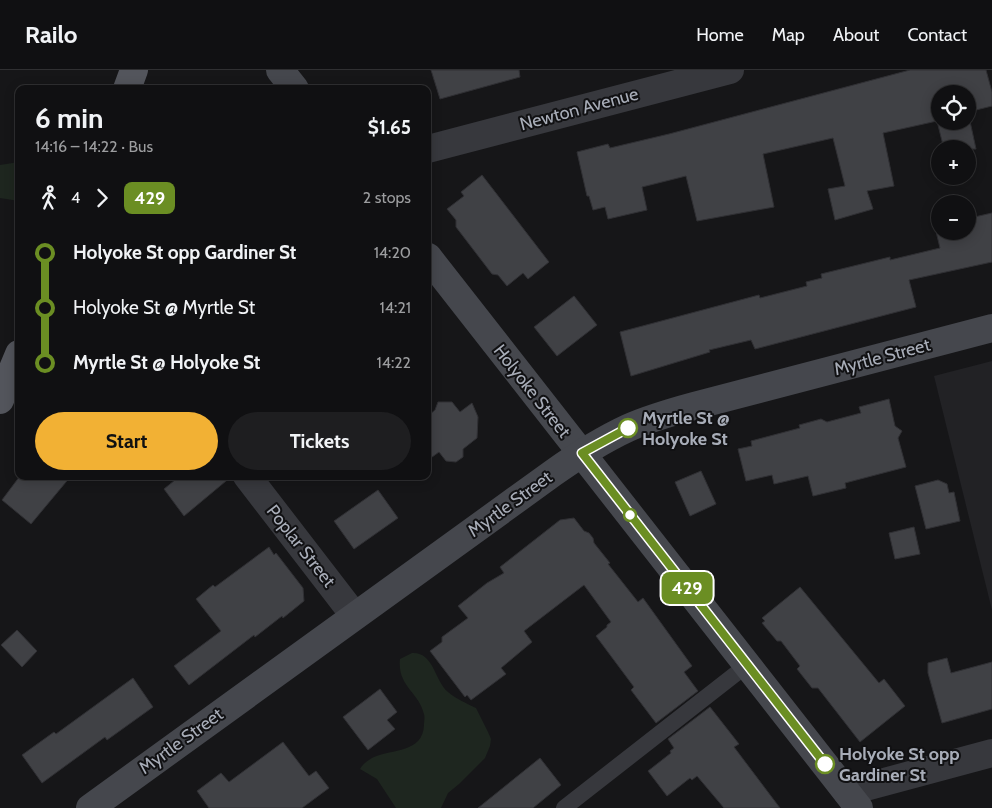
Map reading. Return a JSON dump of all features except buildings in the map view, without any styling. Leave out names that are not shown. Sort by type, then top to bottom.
[{"type":"main road","points":[[128,85],[134,70]]},
{"type":"main road","points":[[280,70],[292,85]]},
{"type":"main road","name":"Holyoke Street","points":[[431,261],[853,800]]},
{"type":"main road","name":"Myrtle Street","points":[[90,808],[354,615],[582,453],[629,428],[679,410],[992,328]]},
{"type":"main road","points":[[0,400],[15,364]]},
{"type":"street","name":"Newton Avenue","points":[[431,148],[730,70]]},
{"type":"street","name":"Poplar Street","points":[[250,480],[354,615]]},
{"type":"street","points":[[853,800],[992,753]]},
{"type":"lane","points":[[564,808],[747,665]]},
{"type":"shaded area","points":[[15,163],[15,200],[0,198],[0,165]]},
{"type":"shaded area","points":[[992,361],[992,610],[934,376]]},
{"type":"shaded area","points":[[412,653],[425,657],[448,692],[476,708],[491,739],[485,758],[448,793],[441,808],[396,808],[377,779],[360,769],[374,757],[412,745],[418,741],[422,734],[424,714],[418,700],[405,682],[400,668],[400,659]]},
{"type":"bus line","name":"429","points":[[628,428],[582,453],[825,764]]},
{"type":"place","name":"Myrtle St @ Holyoke St","points":[[628,428]]},
{"type":"place","name":"Holyoke St opp Gardiner St","points":[[825,764]]}]
